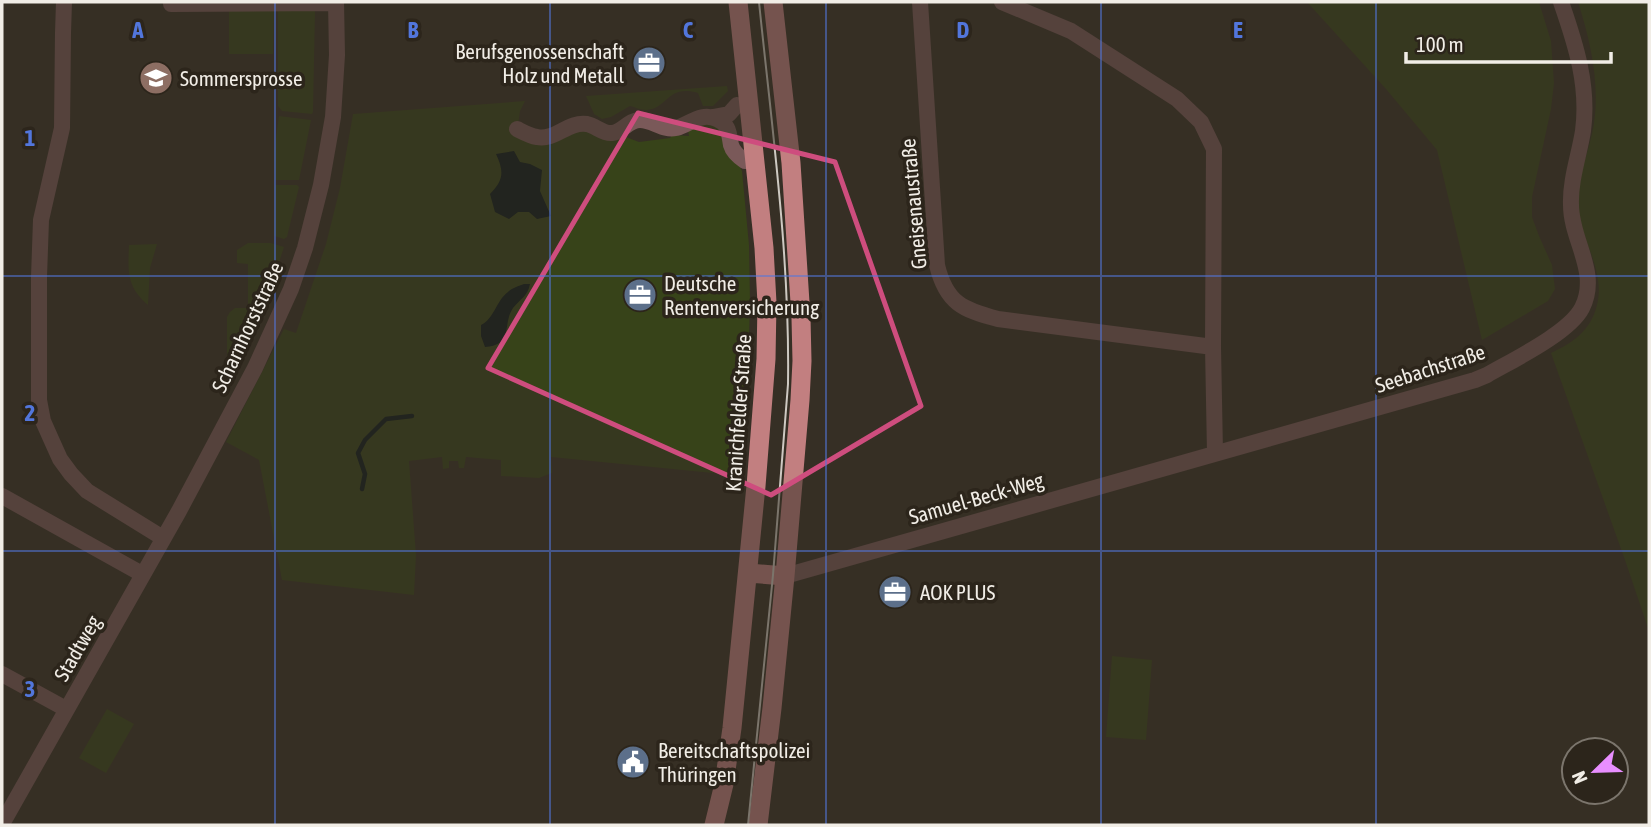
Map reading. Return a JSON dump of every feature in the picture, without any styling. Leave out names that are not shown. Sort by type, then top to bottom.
[{"type":"main road","name":"Kranichfelder Straße","points":[[714,825],[733,728],[765,380],[767,303],[764,248],[738,2]]},
{"type":"main road","points":[[758,825],[785,576],[800,400],[802,318],[791,163],[773,2]]},
{"type":"main road","name":"Samuel-Beck-Weg","points":[[748,573],[785,576]]},
{"type":"street","points":[[64,2],[62,128],[41,220],[39,400],[43,421],[60,459],[71,474],[87,491],[163,538]]},
{"type":"street","name":"Scharnhorststraße","points":[[145,570],[255,368],[292,289],[321,185],[333,117],[337,55],[336,2],[171,4]]},
{"type":"street","name":"Gneisenaustraße","points":[[920,2],[937,265],[948,295],[973,313],[998,319],[1213,347]]},
{"type":"street","points":[[1002,2],[1071,31],[1177,99],[1201,122],[1214,149],[1215,453]]},
{"type":"street","name":"Seebachstraße","points":[[1215,453],[1475,380],[1559,332],[1577,316],[1585,301],[1588,271],[1570,208],[1585,112],[1584,84],[1575,41],[1561,2]]},
{"type":"street","points":[[517,129],[538,138],[551,137],[573,125],[586,124],[610,133],[639,120],[666,129],[676,128],[695,118],[729,114],[737,105]]},
{"type":"street","points":[[713,117],[728,128],[733,149],[745,161]]},
{"type":"street","name":"Samuel-Beck-Weg","points":[[785,576],[1215,453]]},
{"type":"street","points":[[2,496],[145,570]]},
{"type":"street","name":"Stadtweg","points":[[2,824],[145,570]]},
{"type":"street","points":[[2,674],[66,709]]},
{"type":"highlighted area","points":[[638,113],[835,162],[921,406],[771,495],[488,368]]},
{"type":"green space","points":[[1307,2],[1539,2],[1551,41],[1554,83],[1532,197],[1532,217],[1552,265],[1555,289],[1548,301],[1482,340],[1437,150]]},
{"type":"green space","points":[[1578,2],[1649,2],[1649,631],[1551,353],[1567,345],[1586,329],[1599,296],[1596,271],[1577,212],[1580,178],[1596,108],[1590,46]]},
{"type":"green space","points":[[229,8],[274,8],[273,54],[229,54]]},
{"type":"green space","points":[[278,9],[315,11],[312,114],[282,111],[278,106]]},
{"type":"green space","points":[[727,86],[728,91],[713,106],[703,106],[698,93],[688,91],[674,94],[653,109],[644,110],[630,106],[602,119],[594,114],[586,96]]},
{"type":"green space","points":[[525,101],[520,111],[517,132],[570,129],[626,137],[639,142],[670,138],[672,135],[689,136],[688,131],[692,126],[720,122],[742,171],[749,245],[748,379],[740,415],[733,475],[551,457],[552,473],[539,478],[501,476],[501,460],[466,457],[464,468],[459,468],[458,461],[449,461],[449,468],[443,469],[442,457],[409,461],[416,555],[414,595],[282,580],[259,460],[226,442],[284,329],[296,333],[326,244],[340,188],[353,114]]},
{"type":"green space","points":[[279,116],[311,120],[299,180],[275,180],[274,152]]},
{"type":"green space","points":[[275,185],[299,187],[287,237],[284,239],[274,236]]},
{"type":"green space","points":[[248,243],[271,243],[284,247],[263,311],[248,305],[248,264],[237,263],[237,250]]},
{"type":"green space","points":[[157,244],[150,268],[148,305],[132,285],[129,245]]},
{"type":"green space","points":[[235,308],[249,308],[261,314],[237,363],[228,364],[227,317]]},
{"type":"green space","points":[[1112,656],[1152,660],[1146,740],[1106,737]]},
{"type":"green space","points":[[107,709],[134,724],[106,773],[79,758]]},
{"type":"shaded area","points":[[514,151],[520,162],[542,170],[540,191],[551,216],[537,219],[529,212],[518,212],[509,219],[495,212],[490,194],[501,175],[496,154]]},
{"type":"shaded area","points":[[530,284],[529,288],[510,314],[504,338],[485,347],[481,325],[489,319],[511,289]]},
{"type":"waterway","points":[[362,489],[365,474],[358,453],[365,440],[386,419],[412,416]]},
{"type":"tram line","points":[[748,825],[773,575],[788,384],[783,240],[759,2]]},
{"type":"place","name":"Berufsgenossenschaft Holz und Metall","points":[[649,63]]},
{"type":"place","name":"Sommersprosse","points":[[156,78]]},
{"type":"place","name":"Deutsche Rentenversicherung","points":[[640,295]]},
{"type":"place","name":"AOK PLUS","points":[[895,592]]},
{"type":"place","name":"Bereitschaftspolizei Thüringen","points":[[633,762]]}]
